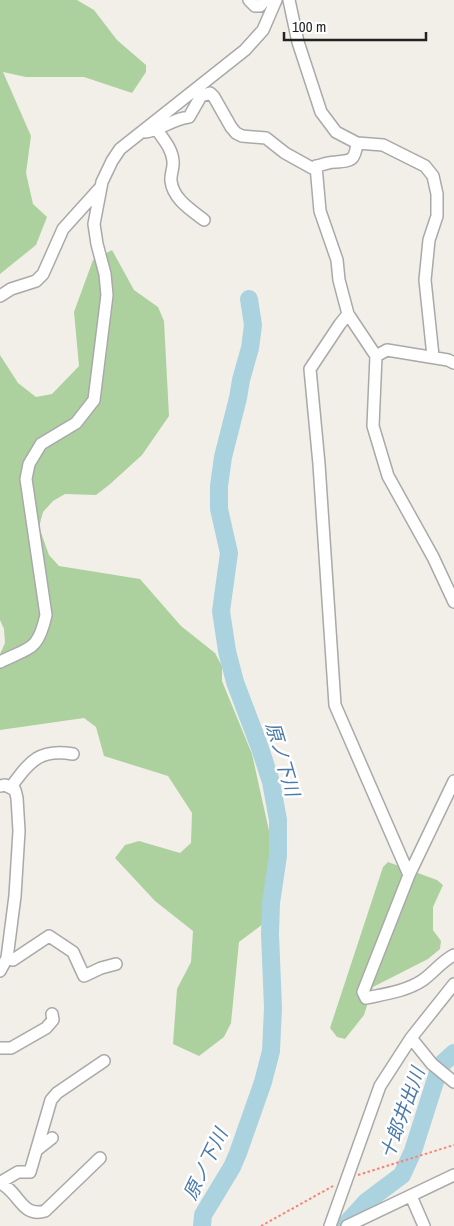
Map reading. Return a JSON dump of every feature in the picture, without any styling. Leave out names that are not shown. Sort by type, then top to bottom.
[{"type":"street","points":[[249,0],[255,6],[260,6],[265,0]]},
{"type":"street","points":[[0,662],[35,645],[42,634],[46,615],[26,478],[29,464],[41,444],[76,423],[94,400],[107,295],[105,274],[94,224],[102,182],[120,149],[245,50],[263,30],[276,0]]},
{"type":"street","points":[[289,0],[298,42],[321,112],[336,132],[357,143],[383,145],[425,166],[433,176],[437,194],[437,216],[429,240],[425,280],[433,356]]},
{"type":"street","points":[[140,133],[157,130],[170,121],[189,116],[201,96],[210,93],[236,133],[242,136],[266,138],[312,168],[335,162],[346,162],[352,159],[356,154],[357,143]]},
{"type":"street","points":[[157,130],[170,149],[173,162],[171,182],[176,195],[204,220]]},
{"type":"street","points":[[316,166],[320,211],[337,260],[348,314],[376,356],[373,426],[388,476],[433,557],[454,602]]},
{"type":"street","points":[[0,296],[11,289],[36,281],[42,274],[63,229],[100,188]]},
{"type":"street","points":[[348,314],[310,369],[319,464],[335,705],[409,875]]},
{"type":"street","points":[[376,356],[387,350],[433,356],[448,360],[454,364]]},
{"type":"street","points":[[0,971],[7,958],[15,896],[19,831],[18,798],[15,790],[6,786],[36,759],[49,752],[58,751],[73,754]]},
{"type":"street","points":[[454,781],[409,875],[362,992],[366,998],[411,986],[424,979],[443,961],[454,954]]},
{"type":"street","points":[[7,958],[13,960],[49,936],[73,952],[84,976],[116,964]]},
{"type":"street","points":[[330,1226],[380,1086],[411,1038],[454,984]]},
{"type":"street","points":[[0,1048],[11,1048],[46,1028],[53,1020],[52,1014]]},
{"type":"street","points":[[411,1038],[432,1064],[454,1082]]},
{"type":"street","points":[[100,1158],[45,1210],[36,1213],[28,1211],[8,1187],[0,1182],[18,1172],[30,1172],[38,1150],[51,1100],[57,1093],[104,1061]]},
{"type":"street","points":[[38,1150],[52,1138]]},
{"type":"street","points":[[347,1226],[454,1175]]},
{"type":"street","points":[[411,1196],[424,1226]]},
{"type":"path","points":[[261,1226],[346,1180],[454,1145]]},
{"type":"green space","points":[[0,0],[77,0],[94,10],[117,40],[146,65],[146,72],[132,93],[84,77],[26,77],[3,72],[31,136],[26,173],[33,204],[47,217],[36,245],[0,274]]},
{"type":"green space","points":[[112,250],[134,290],[158,307],[164,321],[169,416],[142,455],[109,485],[96,495],[65,494],[53,501],[43,512],[39,527],[49,555],[59,566],[140,579],[181,626],[215,653],[222,666],[222,681],[252,754],[277,867],[263,924],[239,942],[231,1023],[224,1037],[199,1056],[173,1044],[177,989],[191,962],[193,931],[155,901],[115,858],[125,845],[139,841],[180,853],[191,843],[192,813],[168,776],[104,756],[96,727],[84,718],[0,730],[0,654],[5,643],[4,629],[0,620],[0,355],[18,383],[36,397],[52,394],[79,366],[74,312],[93,260]]},
{"type":"green space","points":[[388,862],[437,880],[443,885],[433,907],[433,930],[441,941],[440,949],[428,959],[373,987],[364,1015],[345,1039],[337,1037],[330,1028],[383,867]]},
{"type":"waterway","name":"原ノ下川","points":[[202,1226],[203,1215],[232,1167],[238,1153],[263,1082],[271,1051],[273,1008],[270,934],[271,903],[278,856],[278,820],[271,782],[235,682],[227,651],[221,611],[229,553],[219,509],[219,486],[223,457],[250,348],[253,325],[249,299]]},
{"type":"waterway","name":"十郎井出川","points":[[344,1226],[366,1202],[402,1175],[413,1151],[439,1069],[454,1053]]}]
